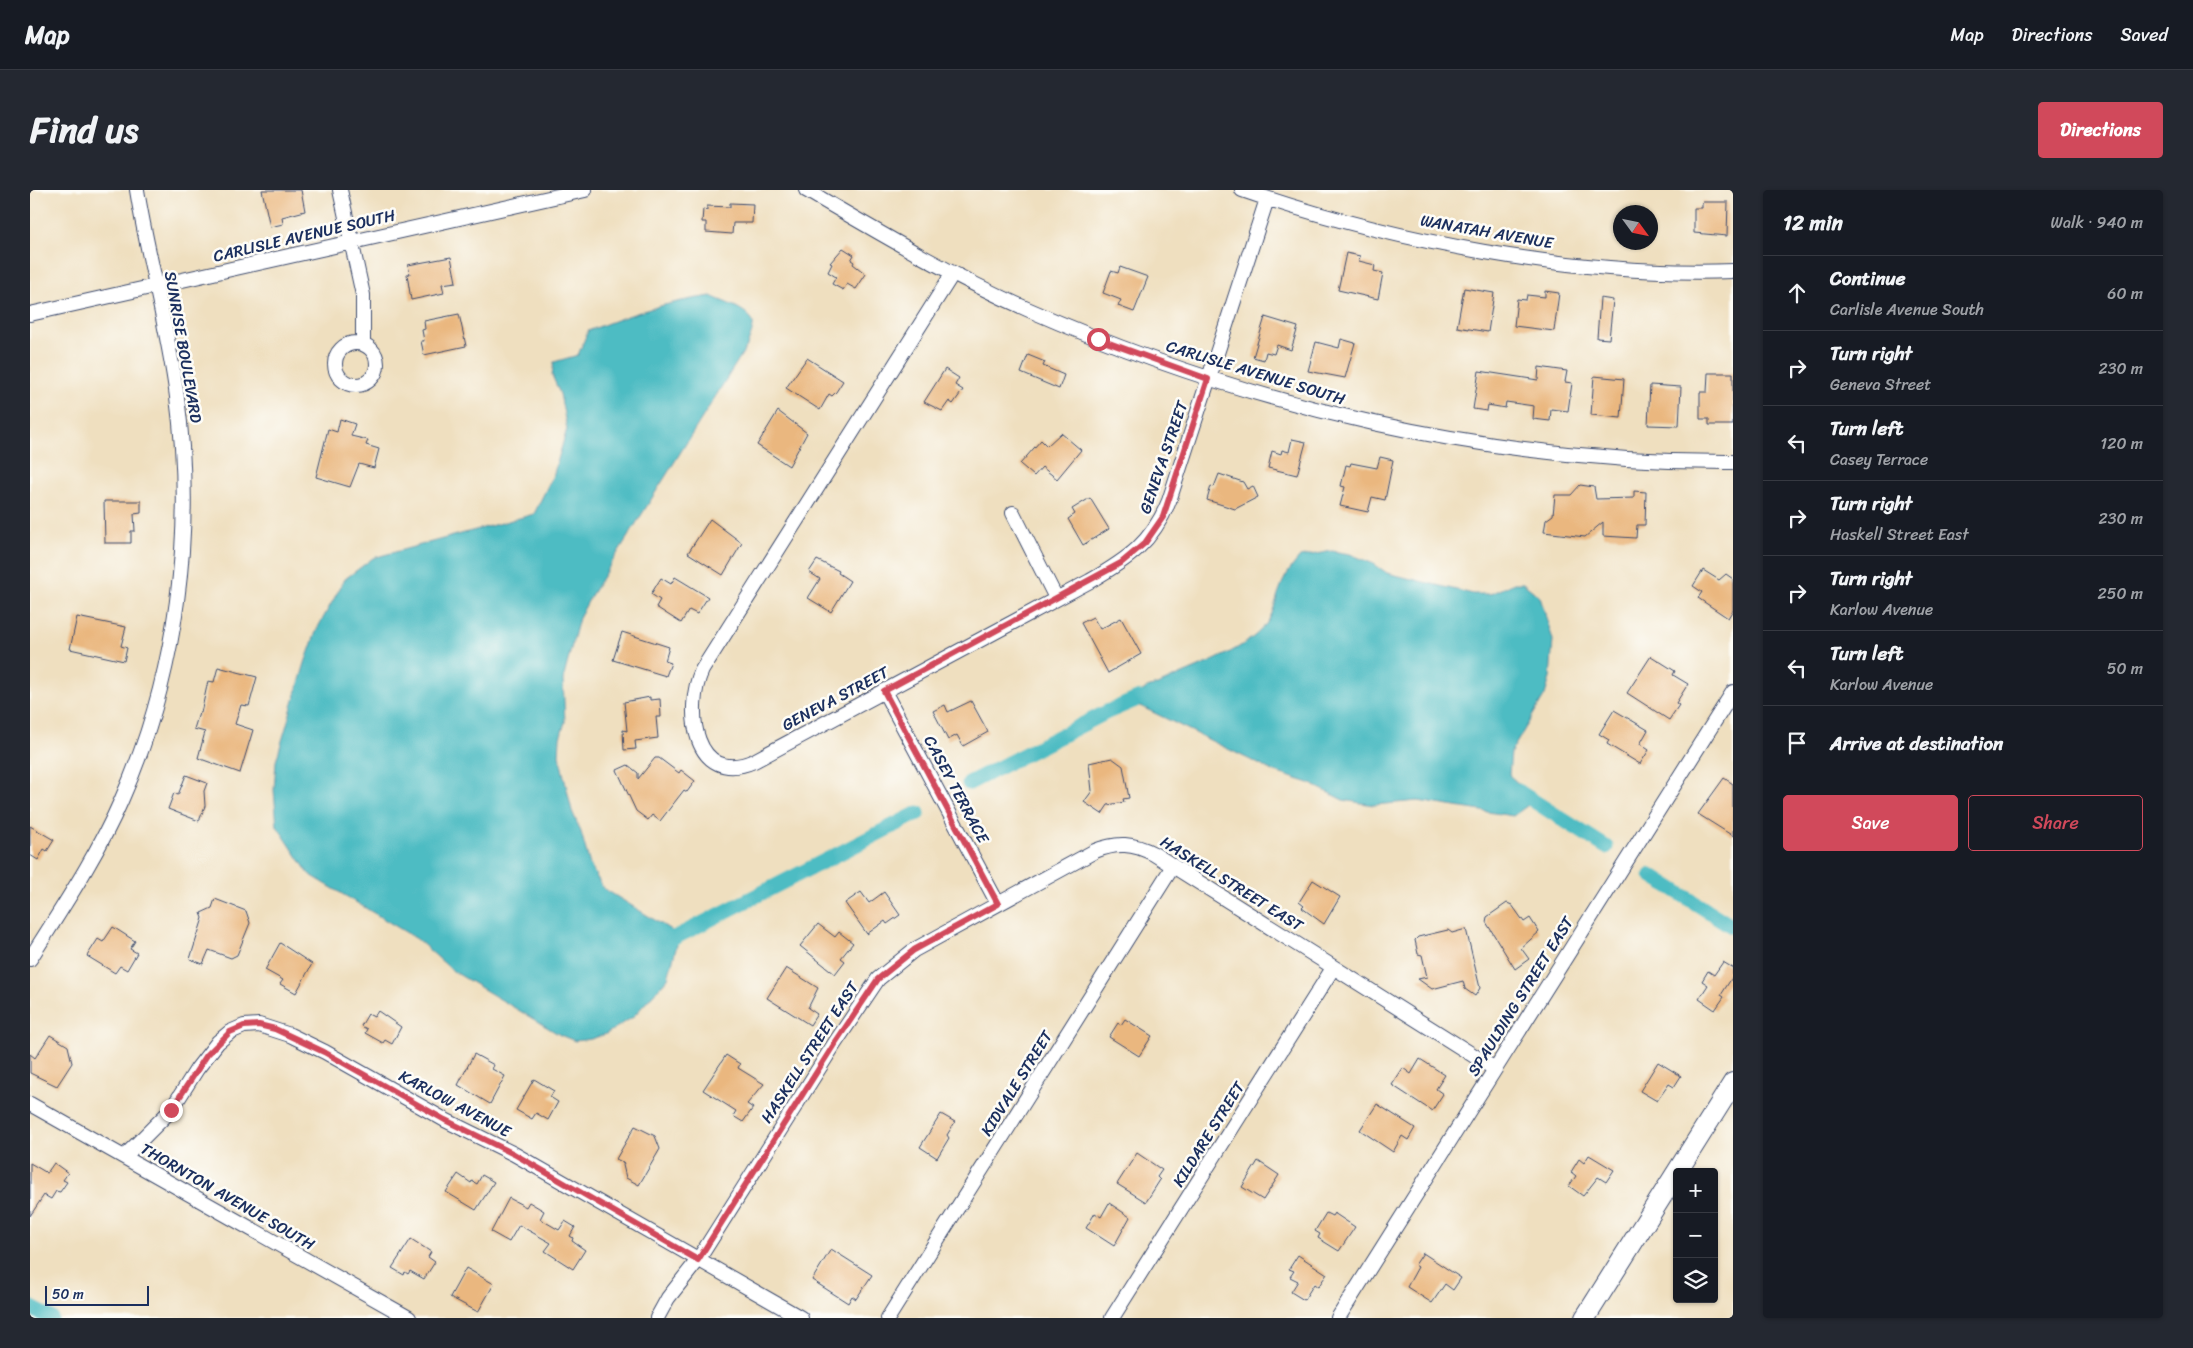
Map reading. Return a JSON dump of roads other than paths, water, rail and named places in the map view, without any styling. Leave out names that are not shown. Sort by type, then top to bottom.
[{"type":"street","name":"SUNRISE BOULEVARD","points":[[30,959],[105,834],[137,763],[154,710],[175,612],[184,527],[181,430],[167,336],[137,190]]},
{"type":"street","points":[[340,190],[363,295],[363,344]]},
{"type":"street","name":"CARLISLE AVENUE SOUTH","points":[[30,314],[352,242],[537,195],[585,190]]},
{"type":"street","name":"CARLISLE AVENUE SOUTH","points":[[806,190],[953,273],[1025,308],[1098,339],[1208,379],[1299,406],[1446,437],[1533,450],[1598,457],[1733,462]]},
{"type":"street","name":"WANATAH AVENUE","points":[[1242,190],[1267,199],[1368,227],[1512,255],[1595,266],[1659,270],[1733,271]]},
{"type":"street","name":"GENEVA STREET","points":[[953,273],[702,670],[693,698],[697,732],[701,746],[710,759],[724,767],[739,768],[1121,563],[1134,553],[1154,532],[1169,501],[1267,199]]},
{"type":"street","points":[[1013,513],[1056,598]]},
{"type":"street","name":"CASEY TERRACE","points":[[884,691],[998,904]]},
{"type":"street","name":"SPAULDING STREET EAST","points":[[1338,1318],[1733,692]]},
{"type":"street","name":"HASKELL STREET EAST","points":[[657,1318],[668,1298],[698,1260],[840,1035],[878,979],[914,950],[1109,846],[1125,844],[1140,847],[1173,866],[1494,1069]]},
{"type":"street","name":"KIDVALE STREET","points":[[888,1318],[1173,866]]},
{"type":"street","name":"KILDARE STREET","points":[[1112,1318],[1333,968]]},
{"type":"street","name":"KARLOW AVENUE","points":[[124,1157],[171,1110],[197,1069],[218,1042],[230,1032],[244,1026],[259,1025],[290,1035],[324,1052],[445,1120],[514,1154],[801,1318]]},
{"type":"street","points":[[1680,1168],[1733,1083]]},
{"type":"street","name":"THORNTON AVENUE SOUTH","points":[[30,1104],[409,1318]]},
{"type":"street","points":[[1584,1318],[1673,1178]]},
{"type":"water","points":[[711,296],[735,306],[747,314],[753,323],[753,329],[747,346],[592,594],[579,618],[563,680],[565,722],[560,738],[559,755],[572,811],[581,832],[590,865],[603,888],[671,930],[677,945],[668,978],[633,1017],[606,1034],[591,1039],[575,1041],[560,1035],[453,971],[417,939],[309,874],[277,826],[274,790],[276,761],[317,629],[345,579],[373,558],[534,514],[554,473],[567,429],[560,394],[552,375],[554,362],[578,355],[588,331],[648,309]]},
{"type":"water","points":[[1332,551],[1350,554],[1374,564],[1387,573],[1473,594],[1490,594],[1514,583],[1523,583],[1540,597],[1553,640],[1550,678],[1545,695],[1511,752],[1509,775],[1533,797],[1527,806],[1513,816],[1418,801],[1374,805],[1343,800],[1309,783],[1275,772],[1136,704],[1133,697],[1147,688],[1217,659],[1257,634],[1269,620],[1284,580],[1300,557]]},
{"type":"waterway","points":[[969,783],[1107,712],[1140,698]]},
{"type":"waterway","points":[[1518,791],[1606,847]]},
{"type":"waterway","points":[[670,940],[918,813]]},
{"type":"waterway","points":[[1651,875],[1733,927]]},
{"type":"waterway","points":[[30,1307],[51,1318]]}]
